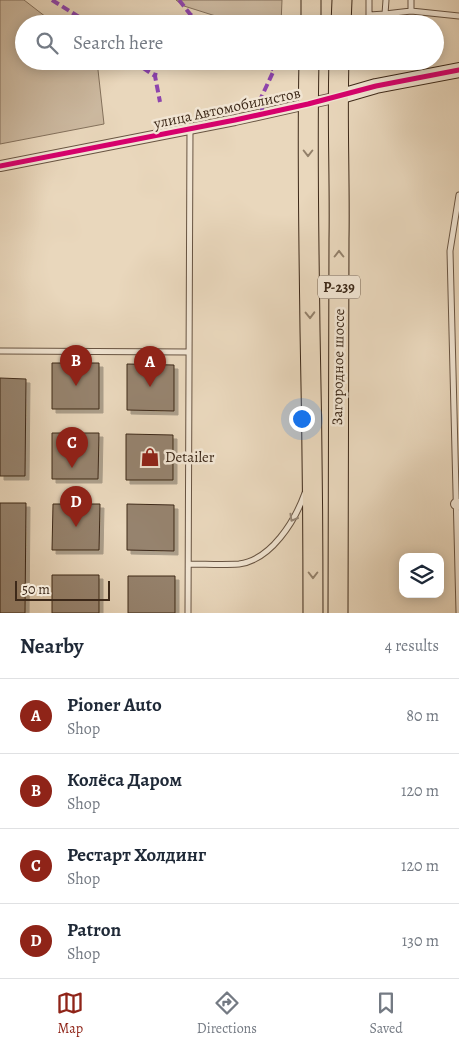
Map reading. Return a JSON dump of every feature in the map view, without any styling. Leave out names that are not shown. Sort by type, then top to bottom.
[{"type":"highway","points":[[310,15],[311,0]]},
{"type":"highway","points":[[341,15],[342,0]]},
{"type":"highway","name":"Загородное шоссе","points":[[310,70],[308,104],[312,613]]},
{"type":"highway","name":"Загородное шоссе","points":[[338,613],[340,70]]},
{"type":"street","name":"улица Автомобилистов","points":[[0,166],[308,104],[376,86],[459,70]]},
{"type":"lane","points":[[369,0],[369,15],[411,11],[459,16]]},
{"type":"lane","points":[[385,14],[386,0]]},
{"type":"lane","points":[[411,11],[412,0]]},
{"type":"lane","points":[[188,613],[190,128]]},
{"type":"lane","points":[[459,195],[450,251],[458,504],[459,612]]},
{"type":"lane","points":[[0,351],[189,352]]},
{"type":"lane","points":[[188,564],[240,564],[267,551],[279,540],[290,523],[302,501],[312,474]]},
{"type":"shaded area","points":[[0,0],[24,0],[43,15],[15,15],[15,70],[98,70],[104,124],[0,144]]},
{"type":"shaded area","points":[[176,0],[282,0],[281,15],[212,15],[184,6]]},
{"type":"building","points":[[52,363],[99,363],[99,409],[52,409]]},
{"type":"building","points":[[127,364],[174,365],[174,411],[127,410]]},
{"type":"building","points":[[0,378],[26,379],[25,476],[0,476]]},
{"type":"building","points":[[52,433],[99,433],[98,479],[52,479]]},
{"type":"building","name":"Detailer","points":[[126,434],[173,435],[173,480],[126,480]]},
{"type":"building","points":[[0,503],[26,503],[25,613],[0,613]]},
{"type":"building","points":[[53,504],[100,504],[99,550],[52,550]]},
{"type":"building","points":[[127,504],[174,505],[174,551],[127,550]]},
{"type":"building","points":[[52,575],[99,575],[99,613],[52,613]]},
{"type":"building","points":[[128,576],[175,576],[175,613],[128,613]]},
{"type":"marked path","points":[[52,0],[76,15]]},
{"type":"marked path","points":[[179,0],[191,15]]},
{"type":"marked path","points":[[146,70],[155,76]]},
{"type":"marked path","points":[[156,70],[155,76],[160,102]]},
{"type":"marked path","points":[[263,114],[260,100],[274,70]]},
{"type":"cycle path","points":[[0,166],[235,120],[308,104],[376,86],[459,70]]},
{"type":"place","name":"Колёса Даром","points":[[76,386]]},
{"type":"place","name":"Pioner Auto","points":[[150,387]]},
{"type":"place","name":"Detailer","points":[[150,457]]},
{"type":"place","name":"Рестарт Холдинг","points":[[72,468]]},
{"type":"place","name":"Patron","points":[[76,527]]}]
